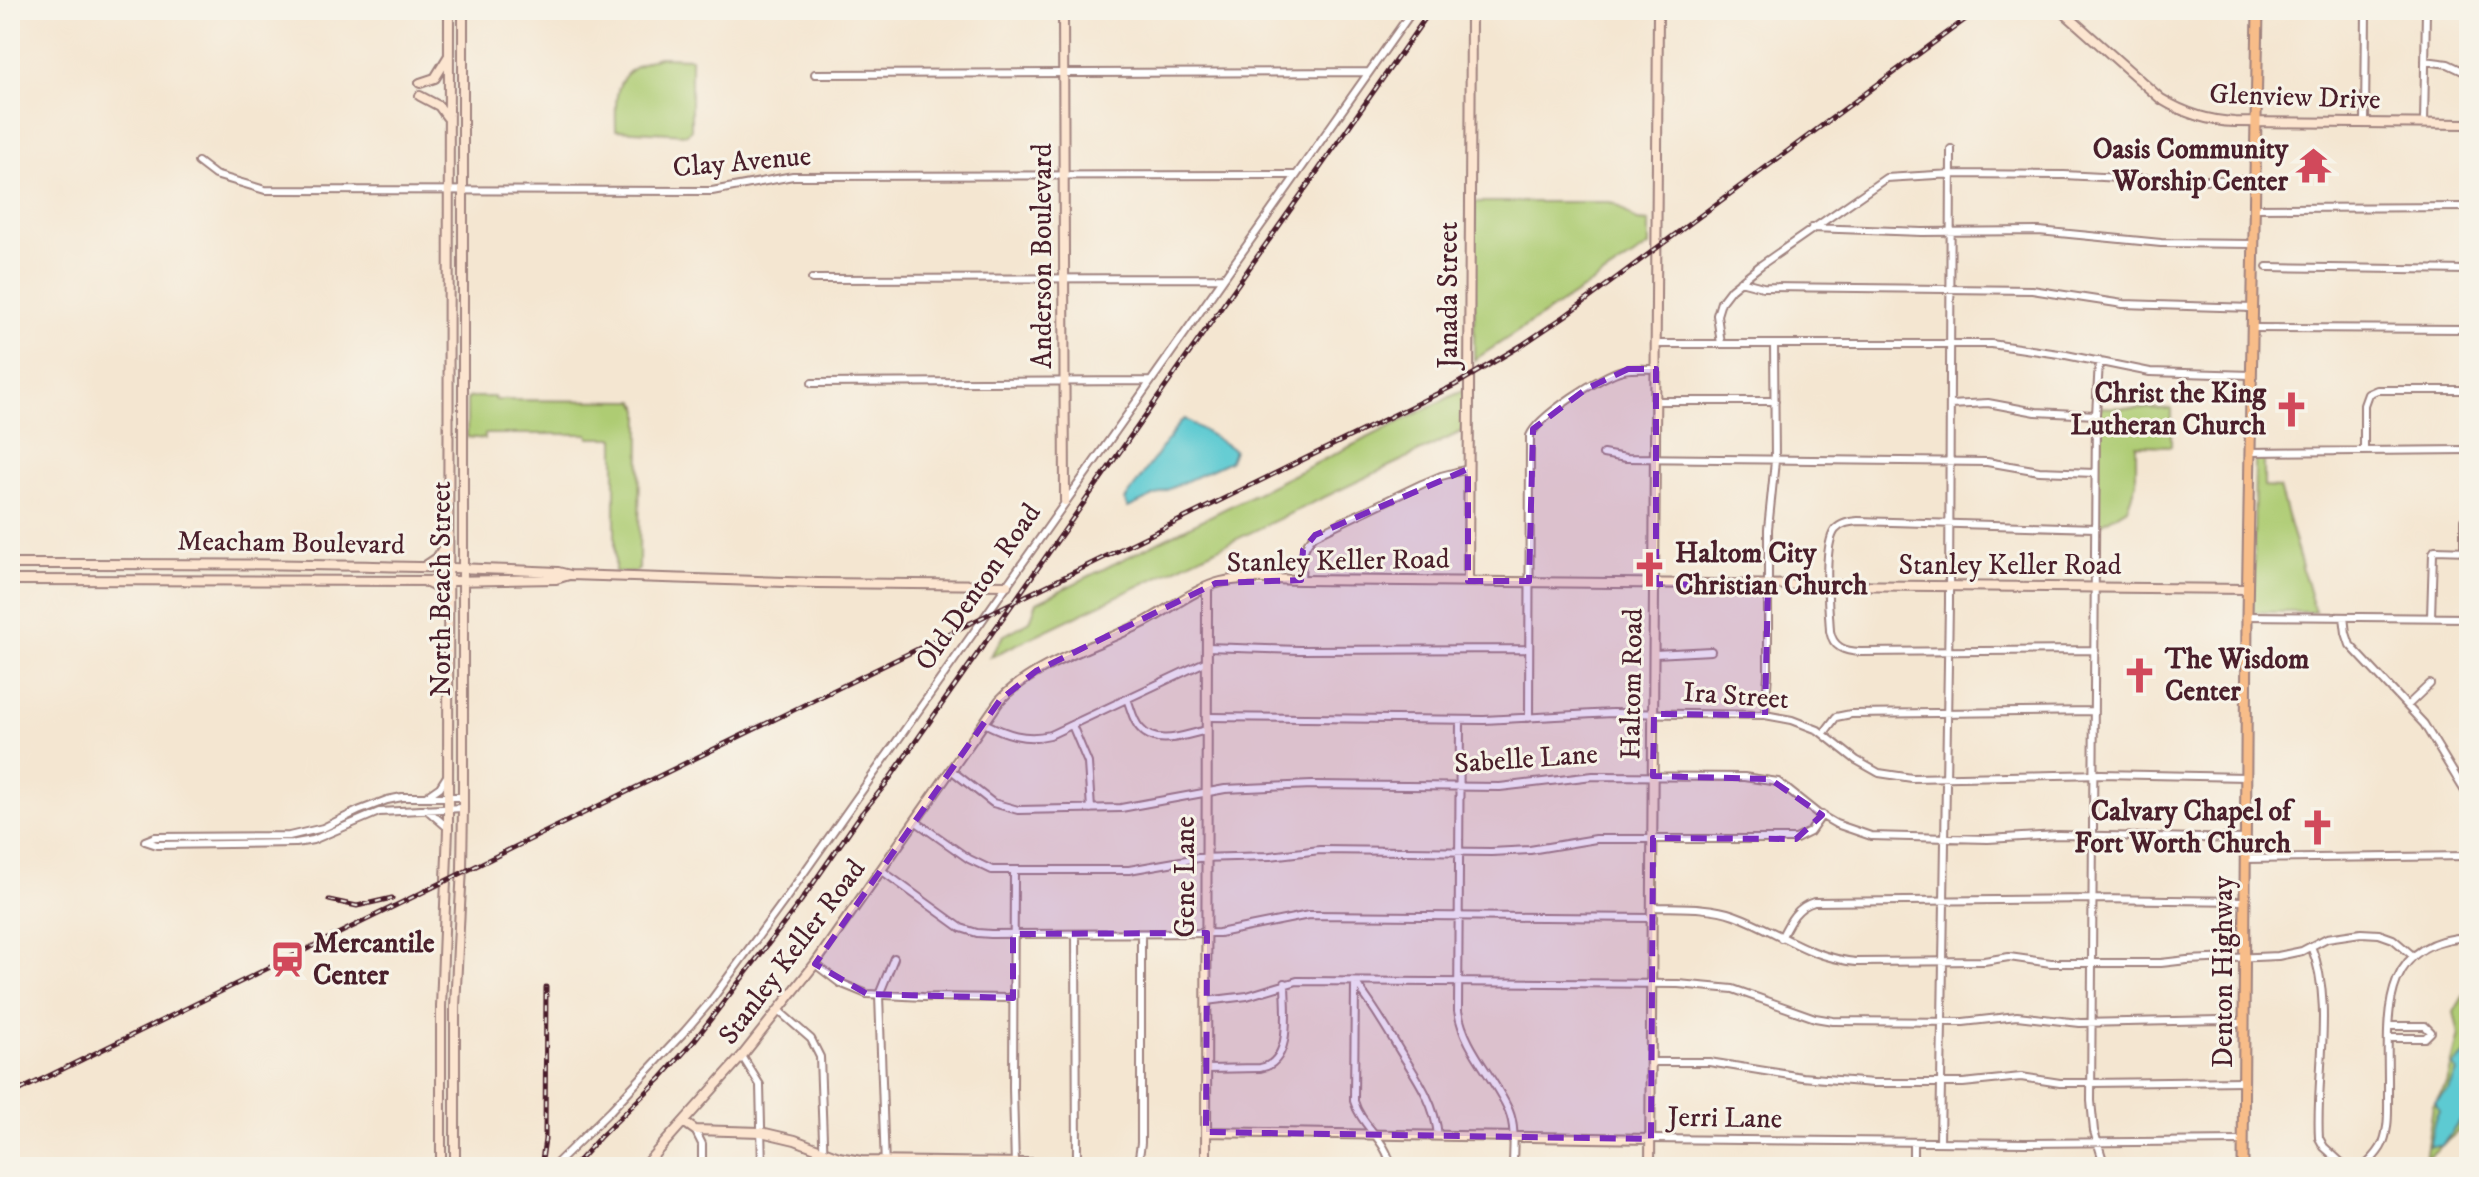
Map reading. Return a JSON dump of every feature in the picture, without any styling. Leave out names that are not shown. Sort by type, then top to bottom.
[{"type":"main road","name":"North Beach Street","points":[[441,1167],[441,1007],[448,829],[449,10]]},
{"type":"main road","name":"North Beach Street","points":[[455,1167],[455,1007],[463,808],[463,10]]},
{"type":"main road","name":"Anderson Boulevard","points":[[1063,10],[1065,501]]},
{"type":"main road","name":"Janada Street","points":[[1468,581],[1471,10]]},
{"type":"main road","name":"Haltom Road","points":[[1650,1167],[1658,10]]},
{"type":"main road","name":"Glenview Drive","points":[[2061,10],[2161,99],[2207,119],[2469,124]]},
{"type":"main road","name":"Denton Highway","points":[[2243,1167],[2247,589],[2258,10]]},
{"type":"main road","points":[[448,56],[435,78],[420,83],[448,84]]},
{"type":"main road","points":[[448,97],[420,96],[439,106],[448,120]]},
{"type":"main road","points":[[448,443],[463,443]]},
{"type":"main road","points":[[423,567],[441,553],[448,536]]},
{"type":"main road","name":"Meacham Boulevard","points":[[10,564],[464,567],[570,575],[1007,585]]},
{"type":"main road","points":[[140,564],[140,581]]},
{"type":"main road","name":"Meacham Boulevard","points":[[10,580],[464,581],[556,579],[570,575]]},
{"type":"main road","name":"Stanley Keller Road","points":[[643,1167],[742,1056],[815,964],[1000,700],[1021,680],[1144,622],[1207,588],[1231,580],[1301,580],[2247,589]]},
{"type":"main road","points":[[423,581],[439,589],[448,605]]},
{"type":"main road","name":"Gene Lane","points":[[1206,1166],[1207,588]]},
{"type":"main road","points":[[448,690],[463,689]]},
{"type":"main road","points":[[448,728],[463,728]]},
{"type":"main road","points":[[441,1007],[455,1007]]},
{"type":"main road","points":[[441,1108],[454,1107]]},
{"type":"main road","points":[[685,1123],[695,1130],[761,1132],[850,1159],[885,1164],[1206,1166]]},
{"type":"main road","name":"Jerri Lane","points":[[1206,1132],[1651,1139]]},
{"type":"street","name":"Old Denton Road","points":[[553,1167],[710,1002],[790,894],[1413,10]]},
{"type":"street","points":[[2365,123],[2366,10]]},
{"type":"street","points":[[2424,124],[2426,10]]},
{"type":"street","points":[[2425,61],[2448,64],[2469,74]]},
{"type":"street","points":[[815,74],[1368,72]]},
{"type":"street","points":[[1940,1142],[1948,777],[1951,149]]},
{"type":"street","name":"Clay Avenue","points":[[198,162],[215,175],[265,190],[712,191],[793,176],[1296,175]]},
{"type":"street","points":[[1721,344],[1716,322],[1718,308],[1725,295],[1812,228],[1886,178],[1952,174],[2256,180]]},
{"type":"street","points":[[2255,208],[2469,207]]},
{"type":"street","points":[[1812,228],[1951,233],[2039,231],[2161,243],[2254,244]]},
{"type":"street","points":[[2267,267],[2469,270]]},
{"type":"street","points":[[812,279],[1223,278]]},
{"type":"street","points":[[1740,281],[1763,287],[2032,290],[2123,304],[2253,308]]},
{"type":"street","points":[[2253,328],[2469,329]]},
{"type":"street","points":[[1656,344],[2012,346],[2160,373],[2252,375]]},
{"type":"street","points":[[1765,715],[1768,529],[1775,461],[1774,344]]},
{"type":"street","points":[[2099,361],[2096,380],[2091,1083],[2094,1131],[2105,1167]]},
{"type":"street","points":[[1529,718],[1529,440],[1533,429],[1610,375],[1622,370],[1656,369]]},
{"type":"street","points":[[812,383],[1150,381]]},
{"type":"street","points":[[2364,450],[2364,405],[2368,394],[2377,390],[2469,390]]},
{"type":"street","points":[[1656,401],[1775,401]]},
{"type":"street","points":[[1950,405],[1988,403],[2036,412],[2096,415]]},
{"type":"street","points":[[2250,452],[2469,450]]},
{"type":"street","points":[[1603,454],[1626,458],[1987,462],[2039,471],[2095,473]]},
{"type":"street","points":[[1301,580],[1303,550],[1315,535],[1422,484],[1468,469]]},
{"type":"street","points":[[2431,617],[2433,553],[2435,550],[2466,551],[2464,520]]},
{"type":"street","points":[[2095,528],[1858,521],[1844,523],[1836,530],[1829,547],[1831,639],[1842,649],[1860,652],[2095,650]]},
{"type":"street","points":[[2247,616],[2469,618]]},
{"type":"street","points":[[2344,617],[2350,645],[2408,705],[2437,742],[2469,798]]},
{"type":"street","points":[[1207,647],[1300,650],[1529,649]]},
{"type":"street","points":[[1655,654],[1711,651]]},
{"type":"street","points":[[984,723],[1003,733],[1028,738],[1050,735],[1207,661]]},
{"type":"street","points":[[2408,705],[2430,684]]},
{"type":"street","points":[[1127,699],[1137,724],[1152,737],[1166,739],[1207,730]]},
{"type":"street","points":[[1824,733],[1832,720],[1840,715],[2094,711]]},
{"type":"street","name":"Ira Street","points":[[1207,717],[1460,720],[1612,713],[1765,715],[1807,725],[1824,733],[1856,760],[1879,773],[1912,778],[2094,774],[2246,777]]},
{"type":"street","points":[[1460,720],[1458,1011],[1463,1030],[1510,1112],[1513,1167]]},
{"type":"street","points":[[1072,725],[1088,763],[1091,809]]},
{"type":"street","name":"Sabelle Lane","points":[[951,770],[989,801],[1018,810],[1131,807],[1207,791],[1312,785],[1460,787],[1513,786],[1593,776],[1744,777],[1770,779],[1785,786],[1822,815],[1871,836],[1947,839],[2058,835],[2245,839]]},
{"type":"street","points":[[427,796],[440,787],[448,772]]},
{"type":"street","points":[[463,797],[427,796],[387,800],[323,828],[289,836],[155,837],[145,841],[157,845],[296,843],[313,840],[379,812],[463,808]]},
{"type":"street","points":[[426,809],[448,829]]},
{"type":"street","points":[[915,821],[987,869],[1014,871],[1129,870],[1174,861],[1320,850],[1530,850],[1596,839],[1796,839],[1810,832],[1822,815]]},
{"type":"street","points":[[2245,859],[2469,856]]},
{"type":"street","points":[[881,870],[961,928],[977,933],[1207,933],[1241,930],[1309,915],[1653,918]]},
{"type":"street","points":[[1014,871],[1014,1165]]},
{"type":"street","points":[[1781,938],[1794,915],[1814,902],[2245,901]]},
{"type":"street","points":[[1653,907],[1697,908],[1733,914],[1813,953],[1836,960],[1942,962],[2009,957],[2051,963],[2161,963],[2278,956],[2302,951],[2341,934],[2371,933],[2393,939],[2413,956]]},
{"type":"street","points":[[1076,934],[1077,1163]]},
{"type":"street","points":[[1135,1165],[1141,1143],[1141,934]]},
{"type":"street","points":[[2364,1167],[2379,1151],[2385,1136],[2391,993],[2400,972],[2413,956],[2426,947],[2445,940],[2469,937]]},
{"type":"street","points":[[2311,946],[2322,989],[2319,1138],[2324,1147],[2346,1167]]},
{"type":"street","points":[[885,1164],[879,995],[894,958]]},
{"type":"street","points":[[815,964],[849,988],[879,995],[1013,998]]},
{"type":"street","points":[[1355,982],[1354,1101],[1359,1116],[1386,1151],[1391,1167]]},
{"type":"street","points":[[1355,982],[1428,1097],[1438,1136]]},
{"type":"street","points":[[1206,1001],[1247,996],[1285,983],[1703,985],[1733,989],[1815,1018],[1833,1021],[1980,1021],[2017,1016],[2062,1022],[2220,1020],[2245,1024]]},
{"type":"street","points":[[1206,1069],[1260,1068],[1276,1061],[1285,1036],[1285,983]]},
{"type":"street","points":[[779,1011],[811,1039],[820,1057],[824,1167]]},
{"type":"street","points":[[2389,1026],[2425,1026],[2431,1032],[2427,1038],[2389,1038]]},
{"type":"street","points":[[742,1056],[760,1085],[762,1167]]},
{"type":"street","points":[[1652,1062],[1709,1062],[1844,1082],[1963,1083],[2021,1077],[2060,1083],[2244,1081]]},
{"type":"street","points":[[695,1130],[702,1144],[702,1167]]},
{"type":"street","name":"Jerri Lane","points":[[1651,1139],[1913,1143],[2244,1141]]},
{"type":"street","points":[[1913,1143],[1913,1167]]},
{"type":"highlighted area","points":[[1628,369],[1656,369],[1656,584],[1768,586],[1765,715],[1654,714],[1653,776],[1770,779],[1822,815],[1796,839],[1653,838],[1651,1139],[1206,1132],[1207,933],[1013,934],[1013,998],[867,994],[815,964],[1000,700],[1036,671],[1216,583],[1301,580],[1303,550],[1315,535],[1468,469],[1468,581],[1529,581],[1533,429],[1586,389]]},
{"type":"green space","points":[[659,57],[691,58],[691,129],[687,134],[616,130],[616,103],[621,83],[634,68]]},
{"type":"green space","points":[[1477,202],[1610,202],[1637,221],[1649,222],[1649,246],[1474,360]]},
{"type":"green space","points":[[1464,390],[1463,431],[990,657],[1003,636],[1030,621],[1037,602]]},
{"type":"green space","points":[[470,397],[635,401],[640,409],[639,569],[636,572],[615,572],[615,438],[589,438],[588,434],[485,434],[485,439],[467,437],[467,400]]},
{"type":"green space","points":[[2098,407],[2171,409],[2171,446],[2136,445],[2136,482],[2127,508],[2098,526]]},
{"type":"green space","points":[[2258,455],[2264,455],[2264,487],[2279,488],[2315,612],[2255,612],[2253,607],[2255,461]]},
{"type":"green space","points":[[2469,994],[2469,1122],[2425,1160],[2433,1106],[2447,1084],[2459,1034],[2454,1012],[2464,995]]},
{"type":"water","points":[[1185,419],[1234,450],[1230,461],[1128,508],[1125,500]]},
{"type":"water","points":[[2469,1051],[2469,1114],[2441,1146],[2429,1146],[2439,1111],[2435,1102],[2449,1090],[2457,1072],[2453,1066]]},
{"type":"railway","points":[[573,1167],[694,1041],[801,901],[1431,10]]},
{"type":"railway","points":[[10,1095],[1455,385],[1565,316],[1978,10]]},
{"type":"railway","points":[[329,900],[357,906],[392,898]]},
{"type":"railway","points":[[541,1167],[545,1139],[546,987]]},
{"type":"place","name":"Oasis Community Worship Center","points":[[2314,165]]},
{"type":"place","name":"Christ the King Lutheran Church","points":[[2292,409]]},
{"type":"place","name":"Haltom City Christian Church","points":[[1649,569]]},
{"type":"place","name":"The Wisdom Center","points":[[2139,675]]},
{"type":"place","name":"Calvary Chapel of Fort Worth Church","points":[[2317,827]]},
{"type":"place","name":"Mercantile Center","points":[[287,959]]}]
